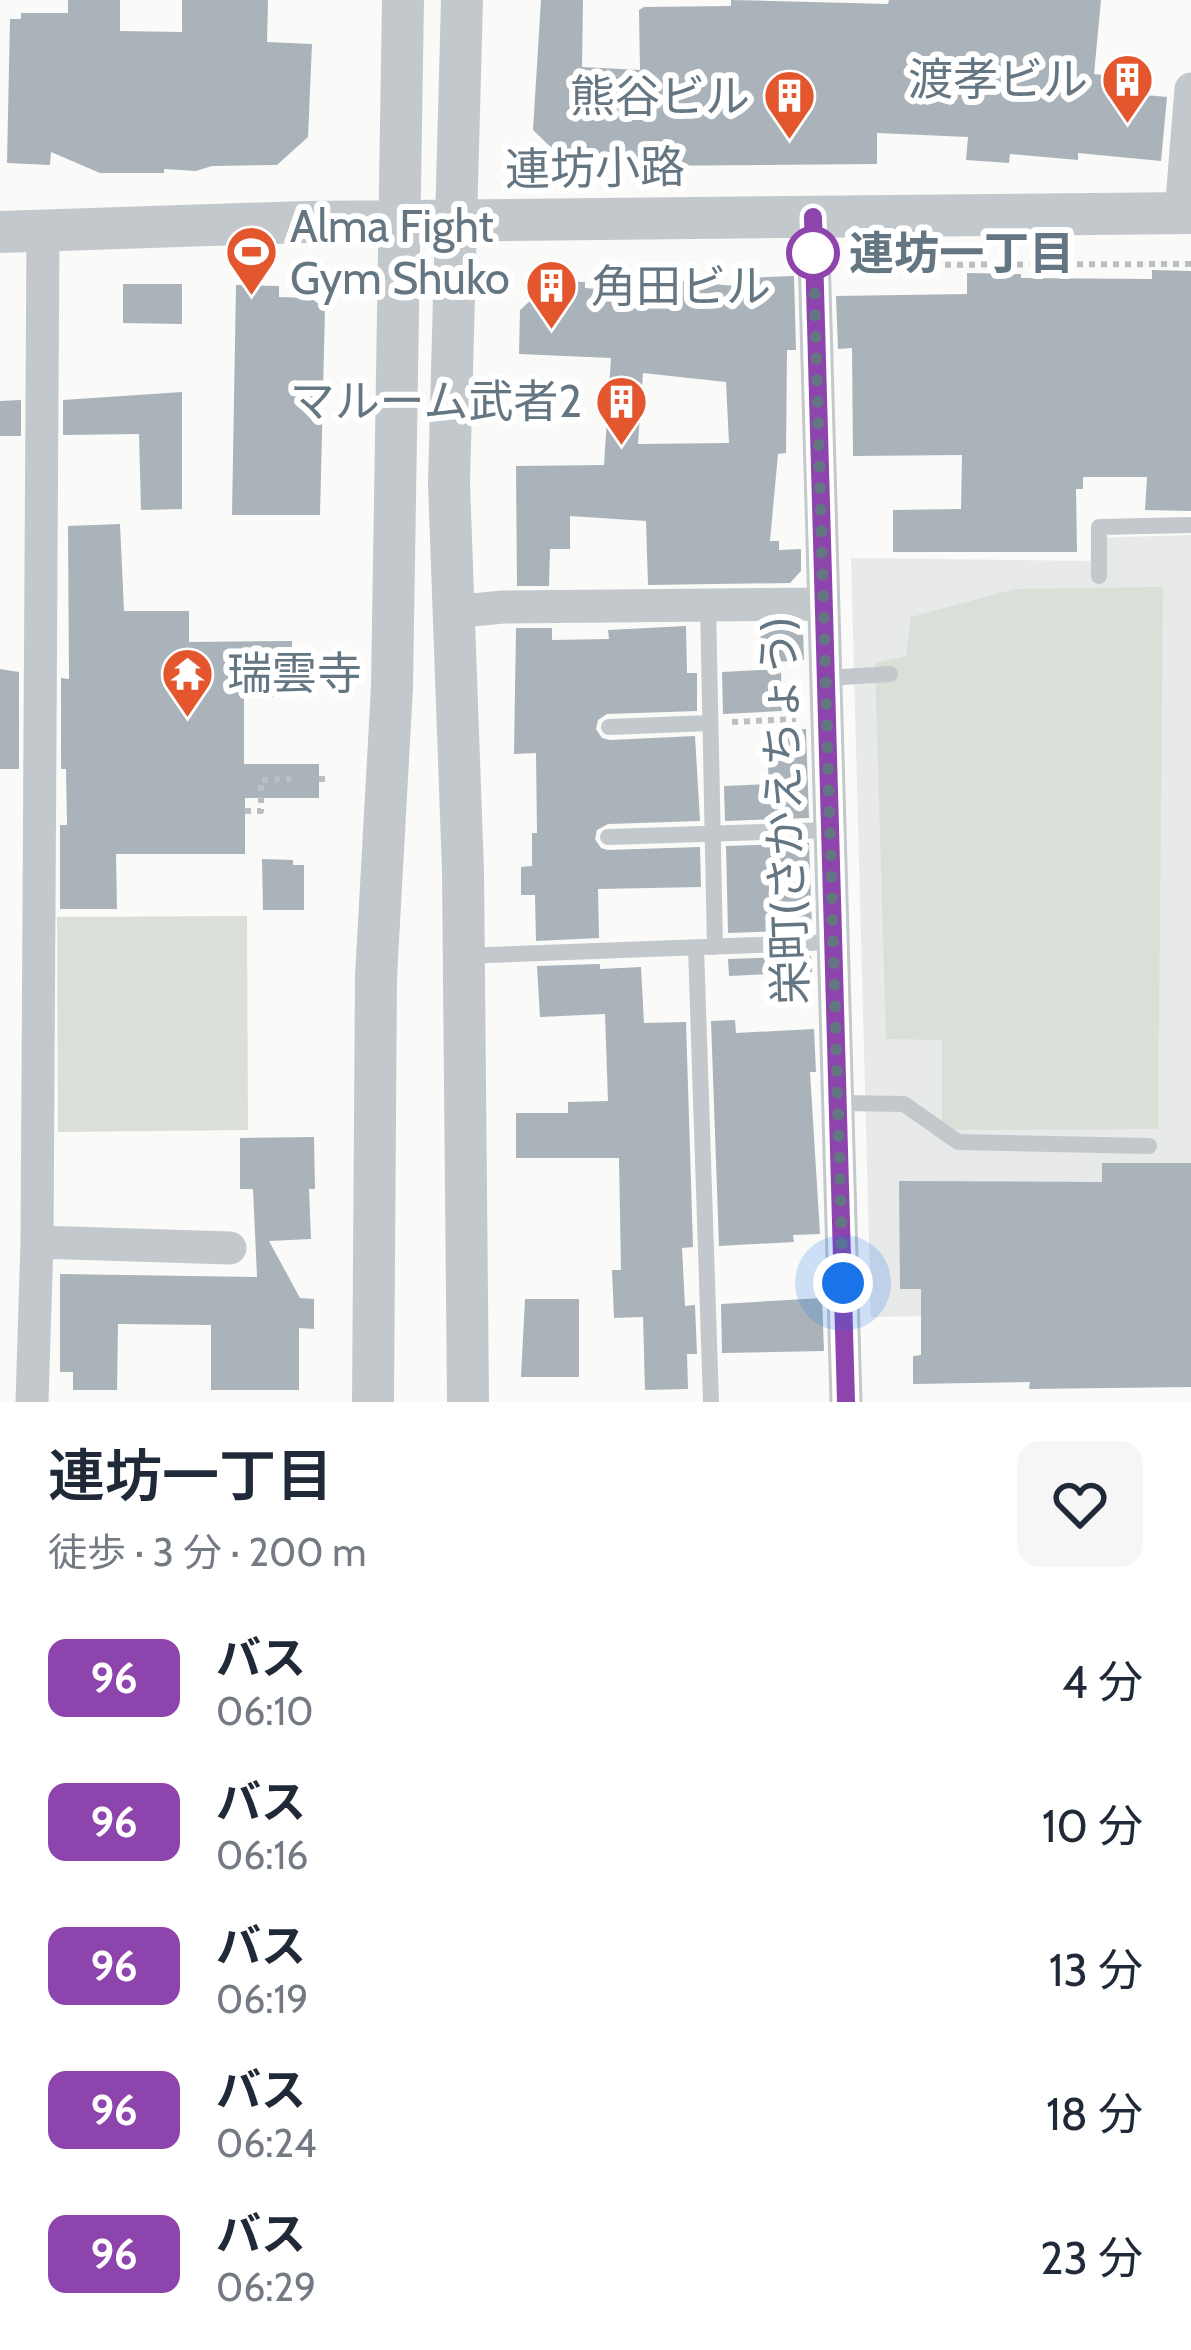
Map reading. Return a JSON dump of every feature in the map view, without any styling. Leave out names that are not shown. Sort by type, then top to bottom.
[{"type":"street","points":[[373,1402],[376,977],[392,687],[403,0]]},
{"type":"street","points":[[461,0],[449,483],[464,956],[468,1402]]},
{"type":"street","points":[[1186,213],[1191,88]]},
{"type":"street","name":"連坊小路","points":[[0,232],[455,220],[1186,213]]},
{"type":"street","name":"栄町(さかえちょう)","points":[[813,217],[846,1402]]},
{"type":"street","points":[[32,1402],[43,231]]},
{"type":"street","points":[[452,611],[823,604]]},
{"type":"street","points":[[37,1242],[230,1248]]},
{"type":"lane","points":[[1099,576],[1100,527],[1191,525]]},
{"type":"lane","points":[[708,605],[713,833],[706,948],[711,1402]]},
{"type":"lane","points":[[826,677],[890,674]]},
{"type":"lane","points":[[609,727],[710,723]]},
{"type":"lane","points":[[608,837],[831,830]]},
{"type":"lane","points":[[464,956],[834,942]]},
{"type":"lane","points":[[839,1103],[904,1104],[958,1142],[1149,1146]]},
{"type":"path","points":[[827,266],[1191,264]]},
{"type":"path","points":[[710,723],[828,718]]},
{"type":"path","points":[[245,811],[261,811],[261,780],[291,779]]},
{"type":"shaded area","points":[[1191,535],[1191,1312],[871,1317],[851,558],[1090,561],[1092,538]]},
{"type":"shaded area","points":[[1163,587],[1158,1129],[942,1130],[942,1040],[886,1039],[875,663],[906,656],[911,617],[1015,589]]},
{"type":"shaded area","points":[[247,916],[248,1130],[58,1132],[57,917]]},
{"type":"building","points":[[68,0],[120,0],[120,31],[182,32],[182,0],[268,0],[267,42],[312,44],[308,137],[277,165],[100,173],[51,152],[50,165],[7,163],[10,19],[21,19],[21,13],[68,13]]},
{"type":"building","points":[[541,0],[583,0],[582,67],[640,70],[639,10],[644,7],[731,6],[731,0],[888,4],[889,0],[1101,0],[1094,74],[1147,80],[1145,95],[1167,97],[1161,161],[1078,153],[1078,160],[1010,154],[1009,163],[966,160],[968,137],[877,133],[877,164],[641,166],[564,160],[533,130]]},
{"type":"building","points":[[1152,270],[1191,271],[1191,511],[1145,510],[1147,477],[1083,477],[1083,489],[1076,489],[1077,552],[893,552],[893,510],[961,509],[962,455],[853,456],[852,348],[838,349],[836,296],[967,294],[967,273],[1152,279]]},
{"type":"building","points":[[794,276],[796,350],[787,350],[786,453],[778,454],[770,541],[779,541],[779,550],[801,549],[801,571],[790,583],[648,585],[646,521],[570,516],[570,549],[550,549],[549,586],[517,586],[516,466],[604,465],[611,358],[519,354],[520,310],[552,281],[670,295],[672,280],[745,287],[744,278]],"holes":[[[643,373],[726,382],[729,443],[638,444]]]},
{"type":"building","points":[[123,284],[182,284],[182,324],[123,323]]},
{"type":"building","points":[[236,285],[279,286],[279,297],[311,298],[325,309],[320,515],[232,515]]},
{"type":"building","points":[[182,392],[182,509],[141,510],[139,434],[63,435],[63,400]]},
{"type":"building","points":[[21,400],[21,436],[0,436],[0,401]]},
{"type":"building","points":[[120,524],[124,611],[189,611],[189,642],[292,641],[292,665],[305,666],[305,695],[244,698],[244,764],[319,764],[319,798],[245,798],[245,854],[116,854],[117,909],[60,909],[60,825],[67,825],[66,769],[61,769],[61,678],[69,679],[68,526]]},
{"type":"building","points":[[798,625],[803,630],[804,660],[762,663],[760,626]]},
{"type":"building","points":[[686,626],[687,673],[697,673],[697,711],[607,714],[598,720],[596,729],[610,740],[695,736],[700,821],[608,824],[597,830],[595,839],[608,850],[700,847],[701,887],[598,889],[599,938],[536,941],[535,895],[521,895],[521,867],[532,866],[532,833],[537,833],[536,753],[514,754],[516,628],[552,628],[552,640],[609,639],[608,630]]},
{"type":"building","points":[[0,669],[19,672],[19,769],[0,769]]},
{"type":"building","points":[[781,669],[782,711],[723,714],[722,672]]},
{"type":"building","points":[[806,729],[809,818],[725,821],[724,786],[769,784],[766,731]]},
{"type":"building","points":[[809,843],[812,930],[728,933],[726,846]]},
{"type":"building","points":[[262,859],[304,865],[304,910],[263,910]]},
{"type":"building","points":[[811,956],[812,972],[729,976],[728,959]]},
{"type":"building","points":[[600,964],[600,969],[641,967],[644,1023],[686,1022],[693,1247],[682,1248],[685,1306],[695,1305],[697,1354],[687,1354],[688,1389],[645,1390],[643,1317],[614,1318],[612,1270],[621,1270],[619,1158],[516,1158],[516,1113],[568,1113],[568,1102],[608,1101],[605,1014],[540,1017],[537,966]]},
{"type":"building","points":[[735,1020],[736,1033],[814,1029],[816,1072],[810,1072],[820,1234],[793,1235],[794,1242],[719,1246],[711,1021]]},
{"type":"building","points":[[314,1137],[311,1239],[269,1241],[300,1298],[314,1299],[314,1329],[299,1328],[299,1390],[211,1390],[211,1325],[118,1324],[117,1390],[73,1390],[73,1372],[60,1372],[60,1274],[257,1277],[253,1189],[240,1189],[240,1138]]},
{"type":"building","points":[[1102,1163],[1191,1163],[1191,1387],[1029,1389],[1030,1382],[913,1384],[913,1356],[921,1355],[921,1289],[900,1289],[899,1181],[1102,1182]]},
{"type":"building","points":[[822,1298],[824,1351],[722,1353],[721,1304]]},
{"type":"building","points":[[525,1299],[579,1299],[579,1377],[521,1377]]},
{"type":"bus line","name":"96","points":[[813,217],[846,1402]]},
{"type":"place","name":"渡孝ビル","points":[[1127,125]]},
{"type":"place","name":"熊谷ビル","points":[[789,142]]},
{"type":"place","name":"連坊一丁目","points":[[813,253]]},
{"type":"place","name":"Alma Fight Gym Shuko","points":[[251,298]]},
{"type":"place","name":"角田ビル","points":[[552,332]]},
{"type":"place","name":"マルーム武者2","points":[[621,447]]},
{"type":"place","name":"瑞雲寺","points":[[188,719]]},
{"type":"route","points":[[813,253],[813,241],[843,1283]]}]
